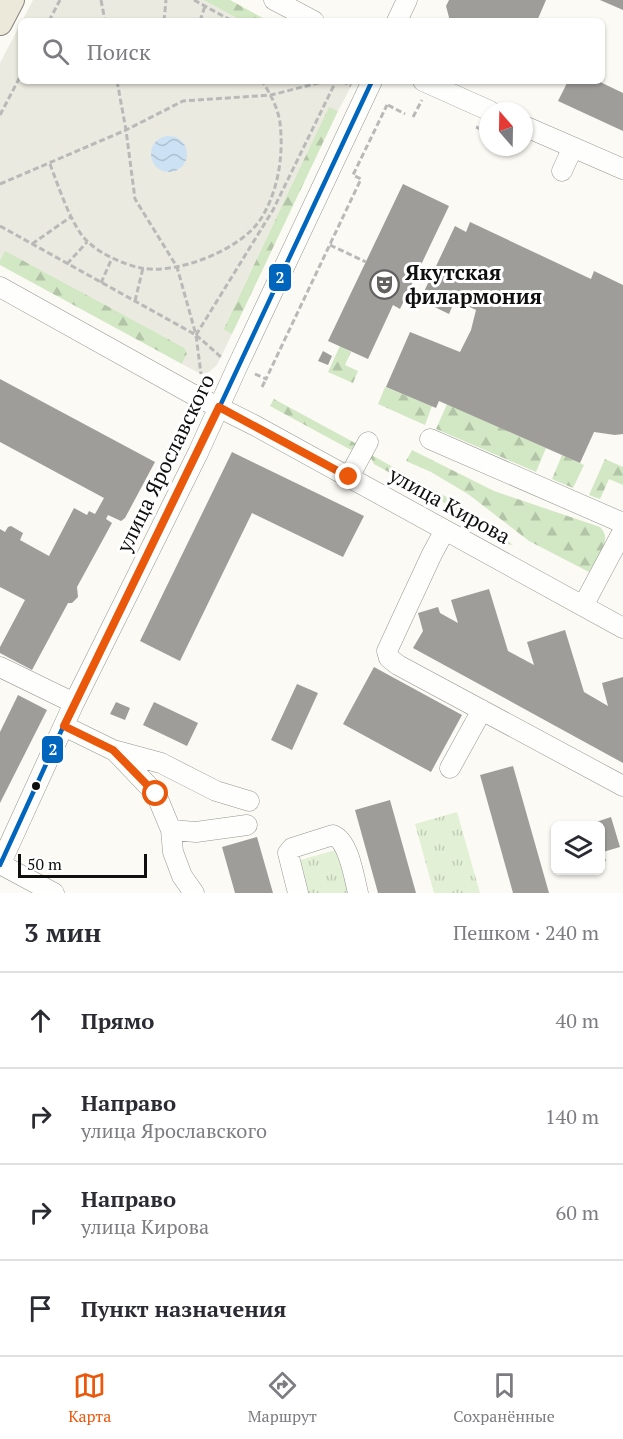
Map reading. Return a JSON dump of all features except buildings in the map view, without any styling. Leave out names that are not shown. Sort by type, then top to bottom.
[{"type":"main road","points":[[0,23],[12,0]]},
{"type":"street","points":[[274,0],[308,18]]},
{"type":"street","points":[[398,18],[407,0]]},
{"type":"street","name":"улица Ярославского","points":[[0,864],[74,703],[198,453],[371,84]]},
{"type":"street","points":[[423,89],[479,119]]},
{"type":"street","points":[[533,130],[623,169]]},
{"type":"street","points":[[562,171],[573,147]]},
{"type":"street","name":"улица Кирова","points":[[0,287],[623,628]]},
{"type":"street","points":[[429,439],[623,523]]},
{"type":"street","points":[[349,477],[368,442]]},
{"type":"street","points":[[445,530],[387,651],[389,658],[398,665],[623,786]]},
{"type":"street","points":[[583,606],[623,531]]},
{"type":"street","points":[[0,667],[74,703]]},
{"type":"street","points":[[450,768],[482,710]]},
{"type":"street","points":[[64,726],[113,750],[161,763],[216,791],[249,801]]},
{"type":"street","points":[[113,750],[156,794],[171,830],[173,852],[182,876],[194,893]]},
{"type":"street","points":[[156,794],[179,772]]},
{"type":"street","points":[[171,830],[217,830],[247,825]]},
{"type":"street","points":[[298,893],[288,853],[292,848],[333,835],[339,837],[344,844],[358,893]]},
{"type":"street","points":[[0,864],[54,893]]},
{"type":"path","points":[[51,18],[60,0]]},
{"type":"path","points":[[101,0],[104,18]]},
{"type":"path","points":[[165,18],[166,0]]},
{"type":"path","points":[[194,0],[227,18]]},
{"type":"path","points":[[201,18],[205,6]]},
{"type":"path","points":[[0,115],[18,81]]},
{"type":"path","points":[[118,84],[135,199],[177,267],[196,335],[201,374]]},
{"type":"path","points":[[50,164],[77,228],[87,242],[112,258],[143,268],[177,267],[204,259],[232,245],[259,222],[274,196],[281,149],[280,121],[271,95],[264,84]]},
{"type":"path","points":[[0,184],[126,130],[183,101],[271,95],[314,84]]},
{"type":"path","points":[[196,335],[273,210],[335,84]]},
{"type":"path","points":[[347,84],[351,86]]},
{"type":"path","points":[[413,117],[423,89]]},
{"type":"path","points":[[262,387],[361,179],[353,175],[385,104],[405,114]]},
{"type":"path","points":[[32,244],[72,216]]},
{"type":"path","points":[[0,226],[196,335],[220,357]]},
{"type":"path","points":[[67,264],[87,242]]},
{"type":"path","points":[[330,245],[366,262]]},
{"type":"path","points":[[101,283],[112,258]]},
{"type":"path","points":[[135,301],[143,268]]},
{"type":"path","points":[[255,374],[266,379]]},
{"type":"green space","points":[[203,0],[230,0],[263,18],[236,18]]},
{"type":"green space","points":[[329,106],[338,111],[232,334],[223,330]]},
{"type":"green space","points":[[5,250],[185,348],[187,354],[182,364],[0,265]]},
{"type":"green space","points":[[340,346],[351,352],[345,365],[358,371],[353,383],[328,372]]},
{"type":"green space","points":[[385,387],[432,406],[425,425],[378,404]]},
{"type":"green space","points":[[274,399],[357,444],[351,450],[270,406]]},
{"type":"green space","points":[[447,404],[546,448],[536,472],[436,429]]},
{"type":"green space","points":[[412,450],[494,491],[600,527],[604,532],[605,544],[589,572],[529,541],[468,494],[431,472],[406,461]]},
{"type":"green space","points":[[368,453],[461,505],[513,545],[499,543],[461,512],[374,464]]},
{"type":"green space","points":[[562,455],[584,465],[573,488],[552,479]]},
{"type":"green space","points":[[605,459],[623,467],[623,485],[609,479],[600,499],[589,495]]},
{"type":"green space","points":[[457,812],[480,893],[434,893],[415,824]]},
{"type":"green space","points":[[339,849],[352,893],[306,893],[297,861]]},
{"type":"shaded area","points":[[33,0],[203,0],[236,18],[24,18]]},
{"type":"shaded area","points":[[18,29],[18,84],[352,84],[338,111],[329,107],[223,329],[232,334],[217,365],[209,372],[201,374],[182,364],[187,354],[185,348],[5,251],[0,260],[0,63]]},
{"type":"water","points":[[169,136],[182,141],[187,154],[182,167],[169,172],[156,167],[151,154],[156,141]]},
{"type":"transit line","name":"2","points":[[0,865],[74,703],[198,453],[371,84]]},
{"type":"place","name":"Якутская филармония","points":[[384,284]]},
{"type":"route","points":[[156,794],[113,750],[64,726],[219,407],[349,477]]}]
